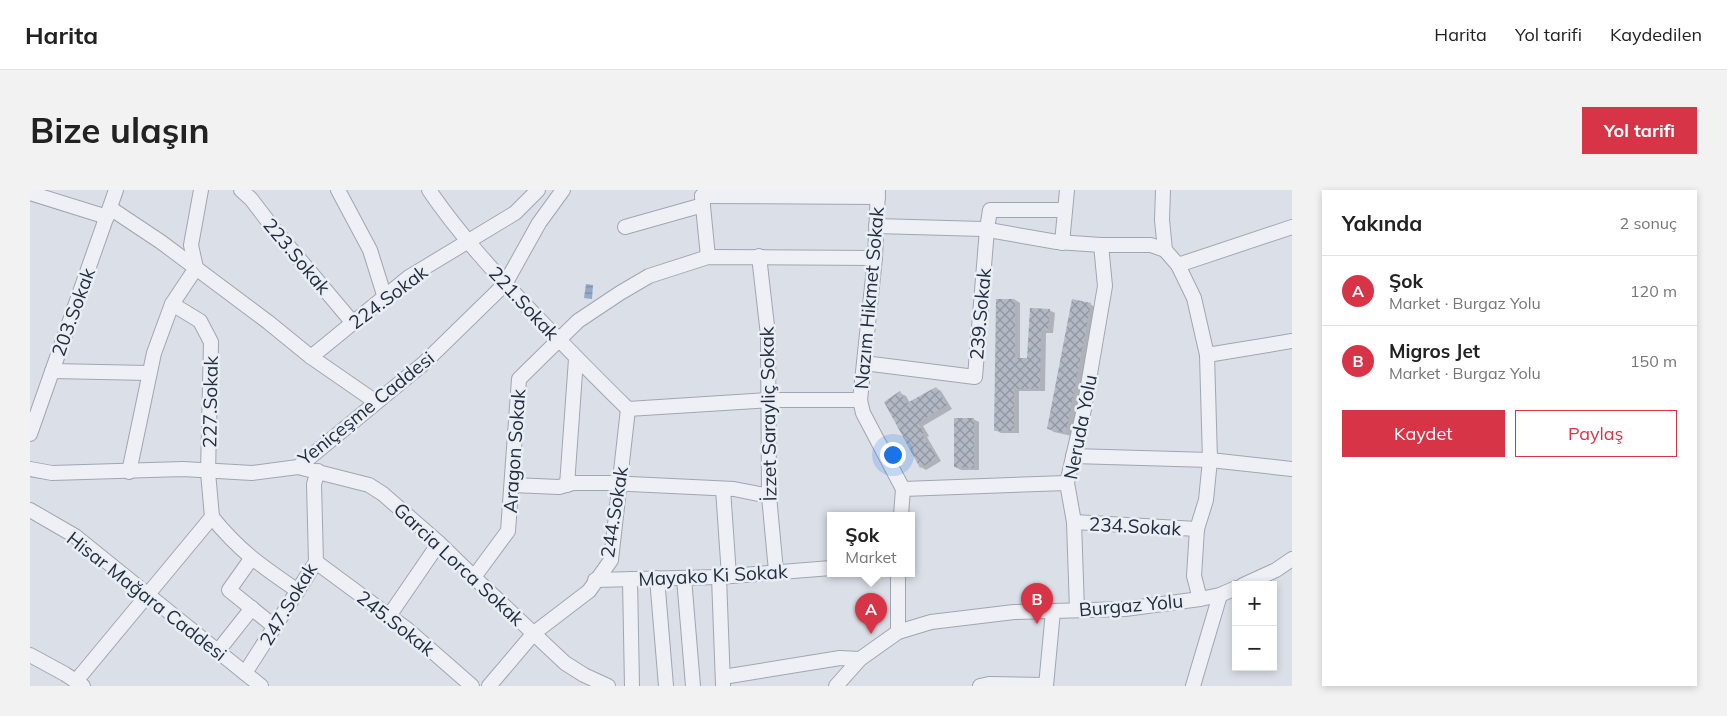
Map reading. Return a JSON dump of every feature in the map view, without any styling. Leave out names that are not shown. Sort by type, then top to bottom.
[{"type":"street","name":"203.Sokak","points":[[31,429],[116,190]]},
{"type":"street","points":[[129,472],[154,353],[172,304],[196,268],[191,245],[201,190]]},
{"type":"street","name":"223.Sokak","points":[[241,190],[251,199],[353,323]]},
{"type":"street","points":[[338,190],[370,250],[385,298]]},
{"type":"street","name":"221.Sokak","points":[[429,190],[468,243],[505,284],[576,359],[628,409]]},
{"type":"street","name":"224.Sokak","points":[[311,358],[409,277],[515,213],[538,190]]},
{"type":"street","name":"Yeniçeşme Caddesi","points":[[30,469],[52,473],[184,469],[252,474],[298,467],[423,364],[505,284],[539,223],[563,190]]},
{"type":"street","points":[[1062,243],[1067,190]]},
{"type":"street","points":[[1163,190],[1162,220],[1166,250],[1178,265],[1194,298],[1207,355],[1210,460],[1206,500],[1197,530],[1194,576],[1200,599]]},
{"type":"street","points":[[30,193],[108,212],[162,242],[268,322],[311,358],[376,402]]},
{"type":"street","points":[[625,227],[702,197],[878,193]]},
{"type":"street","name":"Nazım Hikmet Sokak","points":[[878,193],[875,258],[860,400],[863,413],[903,489]]},
{"type":"street","points":[[702,197],[708,257]]},
{"type":"street","points":[[987,229],[990,210],[1065,210]]},
{"type":"street","points":[[876,226],[987,229],[1062,243],[1151,245],[1166,250]]},
{"type":"street","points":[[1178,265],[1292,226]]},
{"type":"street","name":"239.Sokak","points":[[864,363],[975,376],[987,229]]},
{"type":"street","name":"Neruda Yolu","points":[[1077,610],[1074,522],[1067,483],[1084,409],[1105,286],[1101,245]]},
{"type":"street","name":"İzzet Sarayliç Sokak","points":[[759,256],[768,335],[770,400],[769,496],[776,572]]},
{"type":"street","name":"Aragon Sokak","points":[[474,577],[508,531],[519,379],[578,321],[649,276],[708,257],[875,258]]},
{"type":"street","name":"227.Sokak","points":[[172,304],[200,321],[211,342],[208,472],[212,517]]},
{"type":"street","points":[[1207,355],[1292,341]]},
{"type":"street","points":[[567,485],[576,359]]},
{"type":"street","points":[[52,371],[150,373]]},
{"type":"street","points":[[628,409],[770,400],[860,400]]},
{"type":"street","name":"244.Sokak","points":[[488,686],[534,633],[589,591],[611,560],[628,409]]},
{"type":"street","points":[[1074,456],[1210,460],[1292,469]]},
{"type":"street","name":"Garcia Lorca Sokak","points":[[298,467],[369,485],[383,494],[439,542],[565,663],[603,685]]},
{"type":"street","name":"247.Sokak","points":[[253,681],[275,627],[316,562],[314,484],[318,471]]},
{"type":"street","points":[[512,485],[559,487],[574,483],[620,484],[734,489],[769,496]]},
{"type":"street","points":[[901,512],[903,489],[1067,483]]},
{"type":"street","points":[[723,489],[723,681],[840,658],[860,659]]},
{"type":"street","name":"Hisar Mağara Caddesi","points":[[30,510],[75,536],[253,681]]},
{"type":"street","points":[[30,656],[79,684],[147,595],[212,517],[228,538],[251,558],[298,591]]},
{"type":"street","name":"234.Sokak","points":[[1074,522],[1197,530]]},
{"type":"street","points":[[389,616],[439,542]]},
{"type":"street","points":[[251,558],[229,590],[275,627]]},
{"type":"street","points":[[1252,581],[1276,570],[1292,558]]},
{"type":"street","name":"245.Sokak","points":[[316,562],[408,630],[472,686]]},
{"type":"street","name":"Mayako Ki Sokak","points":[[596,580],[724,577],[827,568]]},
{"type":"street","points":[[898,577],[898,632]]},
{"type":"street","points":[[656,578],[666,686]]},
{"type":"street","points":[[684,578],[693,686]]},
{"type":"street","points":[[630,579],[632,686]]},
{"type":"street","name":"Burgaz Yolu","points":[[836,686],[860,659],[898,632],[931,622],[1014,612],[1125,609],[1200,599],[1220,595],[1232,590]]},
{"type":"street","points":[[1193,686],[1220,595]]},
{"type":"street","points":[[218,651],[252,608]]},
{"type":"street","points":[[980,686],[989,684],[1046,685],[1053,611]]},
{"type":"water","points":[[586,284],[593,285],[592,299],[584,298]]},
{"type":"building","points":[[996,299],[1015,299],[1015,358],[1027,358],[1030,308],[1050,309],[1048,331],[1041,330],[1040,388],[1014,389],[1014,431],[994,431]]},
{"type":"building","points":[[1072,299],[1091,303],[1066,433],[1047,429]]},
{"type":"building","points":[[936,387],[947,405],[918,423],[924,432],[922,434],[937,458],[920,468],[884,402],[900,391],[907,403]]},
{"type":"building","points":[[954,418],[974,418],[974,468],[954,467]]},
{"type":"place","name":"Migros Jet","points":[[1037,624]]},
{"type":"place","name":"Şok","points":[[871,634]]}]
